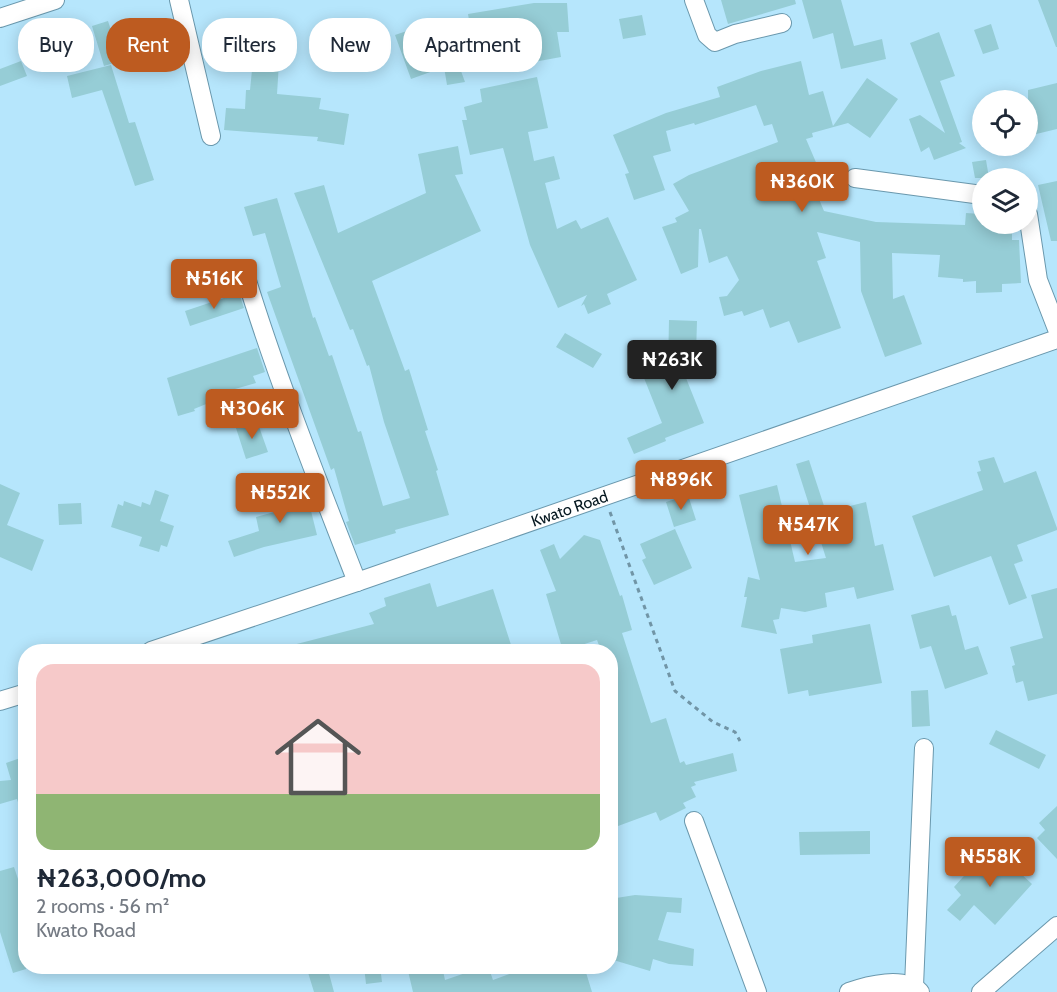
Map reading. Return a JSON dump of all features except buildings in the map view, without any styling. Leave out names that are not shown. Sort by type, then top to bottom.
[{"type":"street","points":[[0,18],[55,0]]},
{"type":"street","points":[[179,0],[211,136]]},
{"type":"street","points":[[694,0],[706,35],[715,42],[735,34],[782,23]]},
{"type":"street","points":[[855,178],[972,194]]},
{"type":"street","points":[[1031,234],[1038,280],[1057,329]]},
{"type":"street","points":[[244,271],[305,450],[357,582]]},
{"type":"street","name":"Kwato Road","points":[[172,644],[1057,339]]},
{"type":"street","points":[[0,701],[18,695]]},
{"type":"street","points":[[849,992],[893,983],[917,989],[924,748]]},
{"type":"street","points":[[694,821],[757,992]]},
{"type":"street","points":[[981,992],[1057,926]]},
{"type":"path","points":[[604,496],[675,691],[713,722],[735,732],[740,741]]}]
